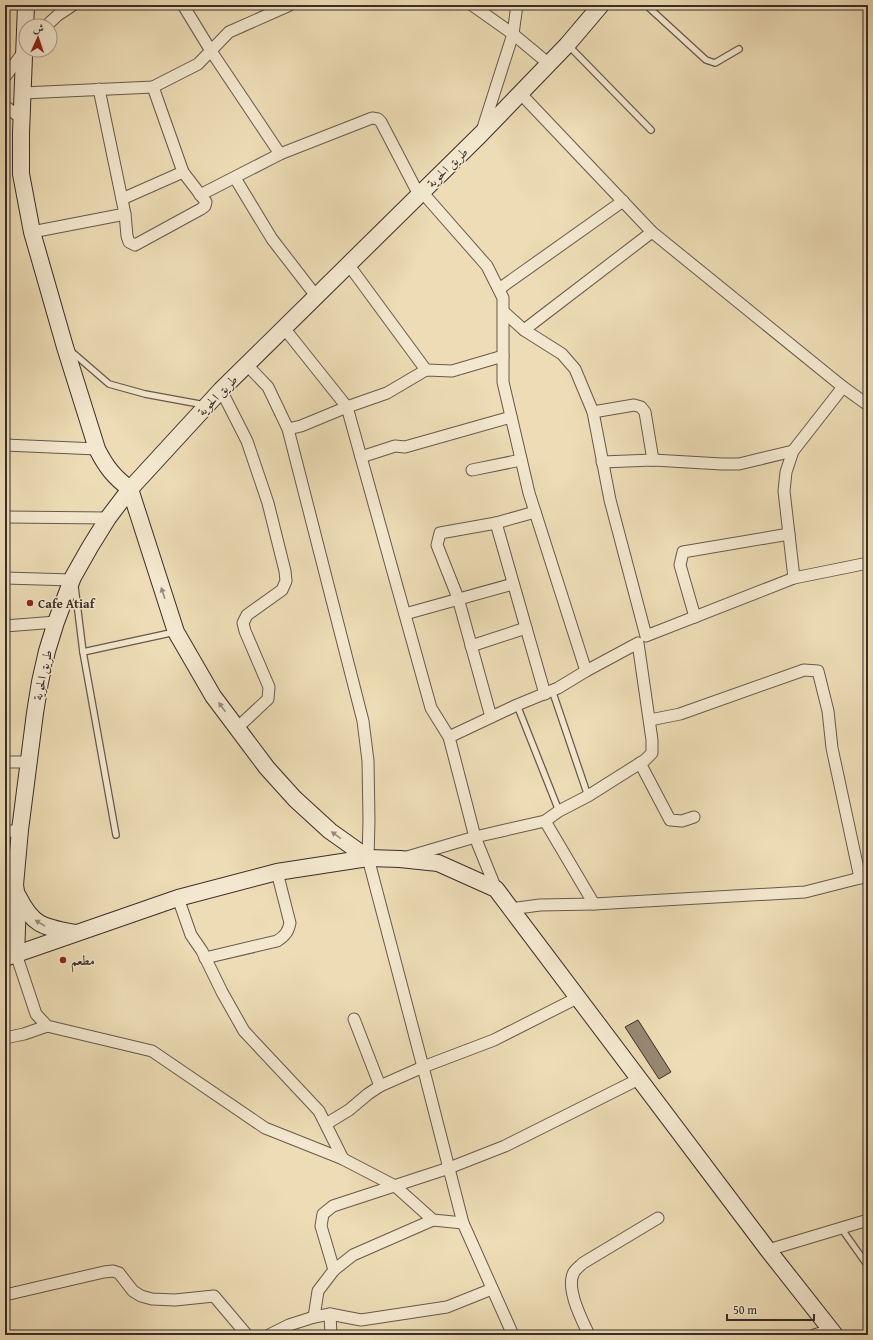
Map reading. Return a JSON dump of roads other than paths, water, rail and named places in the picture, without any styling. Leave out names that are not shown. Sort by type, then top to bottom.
[{"type":"street","points":[[26,5],[26,18]]},
{"type":"street","points":[[55,18],[73,5]]},
{"type":"street","points":[[183,5],[211,51],[280,154]]},
{"type":"street","points":[[23,93],[153,87],[198,64],[229,32],[290,5]]},
{"type":"street","points":[[472,5],[513,34],[549,64]]},
{"type":"street","points":[[480,135],[513,34],[517,5]]},
{"type":"street","name":"طريق الحوية","points":[[9,956],[18,921],[12,831],[29,762],[40,682],[47,651],[56,622],[73,578],[108,518],[130,489],[221,390],[480,135],[567,45],[601,5]]},
{"type":"street","points":[[5,77],[18,58]]},
{"type":"street","points":[[25,58],[22,174],[32,232],[65,347],[97,449],[108,469],[115,478],[130,489],[176,632],[214,696],[266,768],[295,799],[330,831],[368,858]]},
{"type":"street","points":[[99,90],[125,214],[127,236],[129,242],[135,245],[201,209],[205,206],[206,202],[183,172],[153,87]]},
{"type":"street","points":[[520,94],[652,232],[843,387],[868,405]]},
{"type":"street","points":[[5,106],[22,119]]},
{"type":"street","points":[[200,195],[280,154],[372,118],[378,119],[381,122],[421,194],[487,266],[503,298],[503,382],[529,494],[586,671]]},
{"type":"street","points":[[122,199],[183,172]]},
{"type":"street","points":[[235,178],[272,239],[316,296]]},
{"type":"street","points":[[499,289],[623,201]]},
{"type":"street","points":[[32,232],[125,214]]},
{"type":"street","points":[[524,330],[652,232]]},
{"type":"street","points":[[348,264],[426,370]]},
{"type":"street","points":[[400,859],[475,837],[544,821],[559,811],[588,796],[645,760],[652,753],[642,640],[610,500],[593,412],[575,369],[562,354],[524,330],[504,312]]},
{"type":"street","points":[[284,328],[347,407],[431,708],[449,737],[475,837],[496,889],[768,1250],[833,1333]]},
{"type":"street","points":[[288,429],[301,426],[347,407],[387,393],[426,370],[452,371],[503,356]]},
{"type":"street","points":[[247,365],[268,388],[288,429],[363,721],[368,761],[368,858],[463,1224],[513,1335]]},
{"type":"street","points":[[794,578],[784,491],[786,472],[793,451],[843,387]]},
{"type":"street","points":[[221,390],[247,441],[268,503],[285,571],[286,581],[282,590],[247,615],[243,623],[269,687],[268,698],[237,728]]},
{"type":"street","points":[[593,412],[634,405],[641,407],[645,412],[653,460]]},
{"type":"street","points":[[361,457],[395,446],[405,447],[511,417]]},
{"type":"street","points":[[5,445],[97,449]]},
{"type":"street","points":[[602,462],[653,460],[740,464],[793,451]]},
{"type":"street","points":[[472,470],[521,460]]},
{"type":"street","points":[[491,717],[458,598],[437,545],[440,533],[496,523],[535,512]]},
{"type":"street","points":[[5,516],[108,518]]},
{"type":"street","points":[[496,523],[526,628],[548,692]]},
{"type":"street","points":[[695,617],[680,565],[683,552],[789,534]]},
{"type":"street","points":[[449,737],[548,692],[642,640],[695,617],[794,578],[868,562]]},
{"type":"street","points":[[5,578],[73,578]]},
{"type":"street","points":[[404,614],[513,584]]},
{"type":"street","points":[[5,626],[56,622]]},
{"type":"street","points":[[471,646],[526,628]]},
{"type":"street","points":[[510,909],[540,906],[805,892],[864,877],[832,748],[828,711],[818,672],[804,670],[680,714],[650,720]]},
{"type":"street","points":[[5,762],[29,762]]},
{"type":"street","points":[[640,763],[670,820],[682,821],[694,817]]},
{"type":"street","points":[[544,821],[594,904]]},
{"type":"street","points":[[47,1026],[36,1014],[9,956],[178,898],[277,872],[368,858],[400,859],[438,863],[496,889]]},
{"type":"street","points":[[205,958],[277,941],[284,936],[290,922],[277,872]]},
{"type":"street","points":[[16,890],[28,914],[41,925],[76,933]]},
{"type":"street","name":"طريق الحوية","points":[[9,956],[7,914],[16,890]]},
{"type":"street","points":[[178,898],[191,935],[244,1031],[319,1111],[343,1159]]},
{"type":"street","points":[[326,1124],[349,1110],[380,1086],[423,1067],[494,1040],[577,998]]},
{"type":"street","points":[[354,1019],[380,1086]]},
{"type":"street","points":[[5,1038],[24,1034],[47,1026],[152,1051],[265,1128],[343,1159],[395,1186],[433,1220]]},
{"type":"street","points":[[334,1270],[321,1226],[323,1214],[333,1206],[449,1168],[505,1146],[639,1079]]},
{"type":"street","points":[[589,1335],[578,1311],[571,1285],[574,1272],[583,1263],[658,1218]]},
{"type":"street","points":[[314,1317],[318,1291],[334,1270],[353,1255],[433,1220],[463,1224]]},
{"type":"street","points":[[768,1250],[868,1220]]},
{"type":"street","points":[[5,1295],[112,1271],[119,1273],[133,1291],[141,1296],[152,1299],[175,1300],[214,1296],[247,1335]]},
{"type":"street","points":[[269,1335],[289,1325],[314,1317],[330,1314],[361,1320],[446,1307],[492,1289]]},
{"type":"street","points":[[330,1314],[331,1335]]},
{"type":"street","points":[[814,1335],[833,1333]]},
{"type":"lane","points":[[646,5],[706,60],[714,64],[739,49]]},
{"type":"lane","points":[[567,45],[651,130]]},
{"type":"lane","points":[[65,347],[109,384],[145,394],[207,405]]},
{"type":"lane","points":[[73,578],[83,652],[116,835]]},
{"type":"lane","points":[[83,652],[176,632]]},
{"type":"lane","points":[[548,692],[588,796]]},
{"type":"lane","points":[[517,705],[559,811]]},
{"type":"lane","points":[[841,1228],[868,1266]]},
{"type":"place","name":"Cafe Atiaf","points":[[30,603]]},
{"type":"place","name":"مطعم","points":[[63,960]]}]
